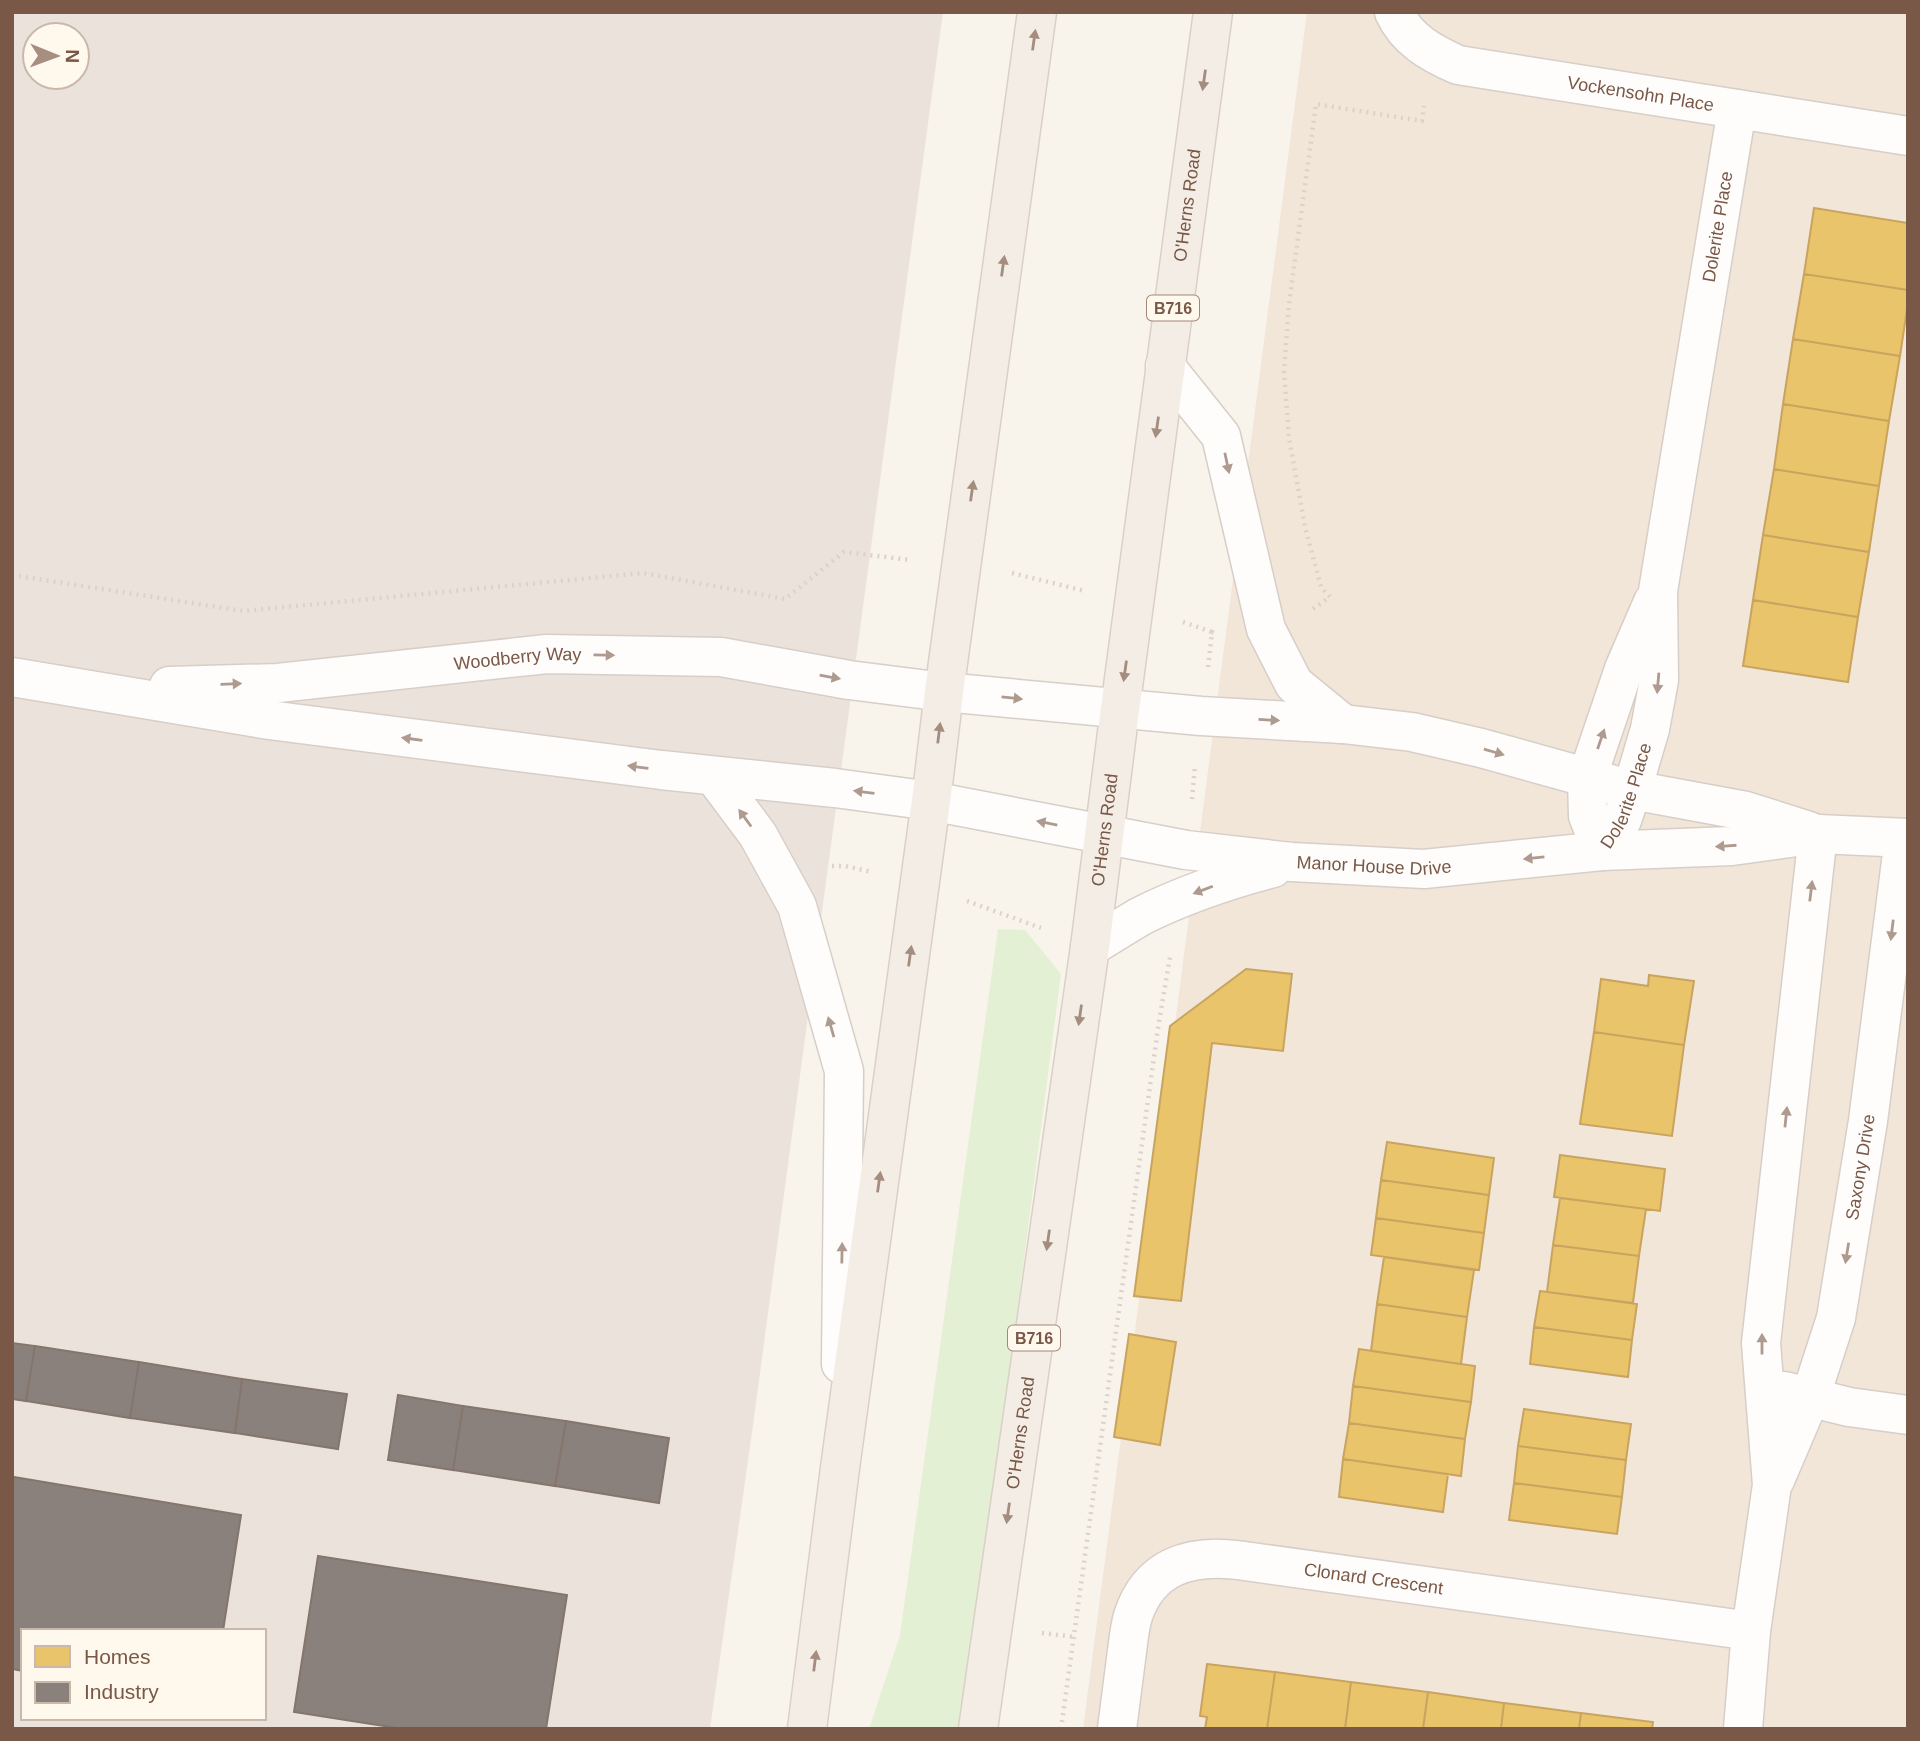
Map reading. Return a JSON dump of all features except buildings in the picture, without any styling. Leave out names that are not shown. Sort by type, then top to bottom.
[{"type":"main road","points":[[807,1729],[1037,12]]},
{"type":"main road","name":"O'Herns Road","points":[[978,1729],[1090,947],[1119,709],[1213,12]]},
{"type":"street","name":"Vockensohn Place","points":[[1394,12],[1409,36],[1433,54],[1458,65],[1908,136]]},
{"type":"street","name":"Dolerite Place","points":[[1602,851],[1622,820],[1632,790],[1650,729],[1659,680],[1658,591],[1737,109]]},
{"type":"street","points":[[1165,366],[1222,436],[1266,629],[1294,684],[1343,724]]},
{"type":"street","name":"Dolerite Place","points":[[1602,851],[1588,816],[1587,778],[1624,669],[1658,591]]},
{"type":"street","name":"Woodberry Way","points":[[89,688],[278,682],[547,654],[721,657],[849,680],[944,692]]},
{"type":"street","name":"Woodberry Way","points":[[12,677],[270,720],[931,801]]},
{"type":"street","name":"Manor House Drive","points":[[944,692],[1201,716],[1343,724],[1412,733],[1481,748],[1632,790],[1746,811],[1818,834]]},
{"type":"street","points":[[714,776],[758,835],[797,906],[844,1071],[840,1468]]},
{"type":"street","name":"Manor House Drive","points":[[931,801],[1186,850],[1292,862],[1424,869],[1602,851],[1732,846],[1818,834],[1906,838]]},
{"type":"street","name":"Saxony Drive","points":[[1744,1729],[1751,1631],[1772,1485],[1761,1343],[1818,834]]},
{"type":"street","name":"Saxony Drive","points":[[1772,1485],[1810,1398],[1836,1318],[1868,1121],[1906,838]]},
{"type":"street","points":[[1090,947],[1140,917],[1180,898],[1228,880],[1292,862]]},
{"type":"street","points":[[1765,1385],[1849,1408],[1908,1415]]},
{"type":"street","name":"Clonard Crescent","points":[[1117,1729],[1132,1619],[1139,1601],[1148,1587],[1164,1572],[1183,1562],[1207,1558],[1751,1631]]},
{"type":"path","points":[[12,575],[243,611],[643,573],[785,600],[844,552],[903,561],[963,559],[1134,603],[1212,632]]},
{"type":"path","points":[[824,867],[845,866],[920,882],[1090,947]]},
{"type":"path","points":[[992,1627],[1128,1644]]},
{"type":"shaded area","points":[[12,12],[943,12],[710,1729],[12,1729]]},
{"type":"shaded area","points":[[1307,12],[1908,12],[1908,1729],[1083,1729]]},
{"type":"green space","points":[[998,929],[1025,930],[1061,974],[963,1729],[869,1729],[900,1635]]}]
